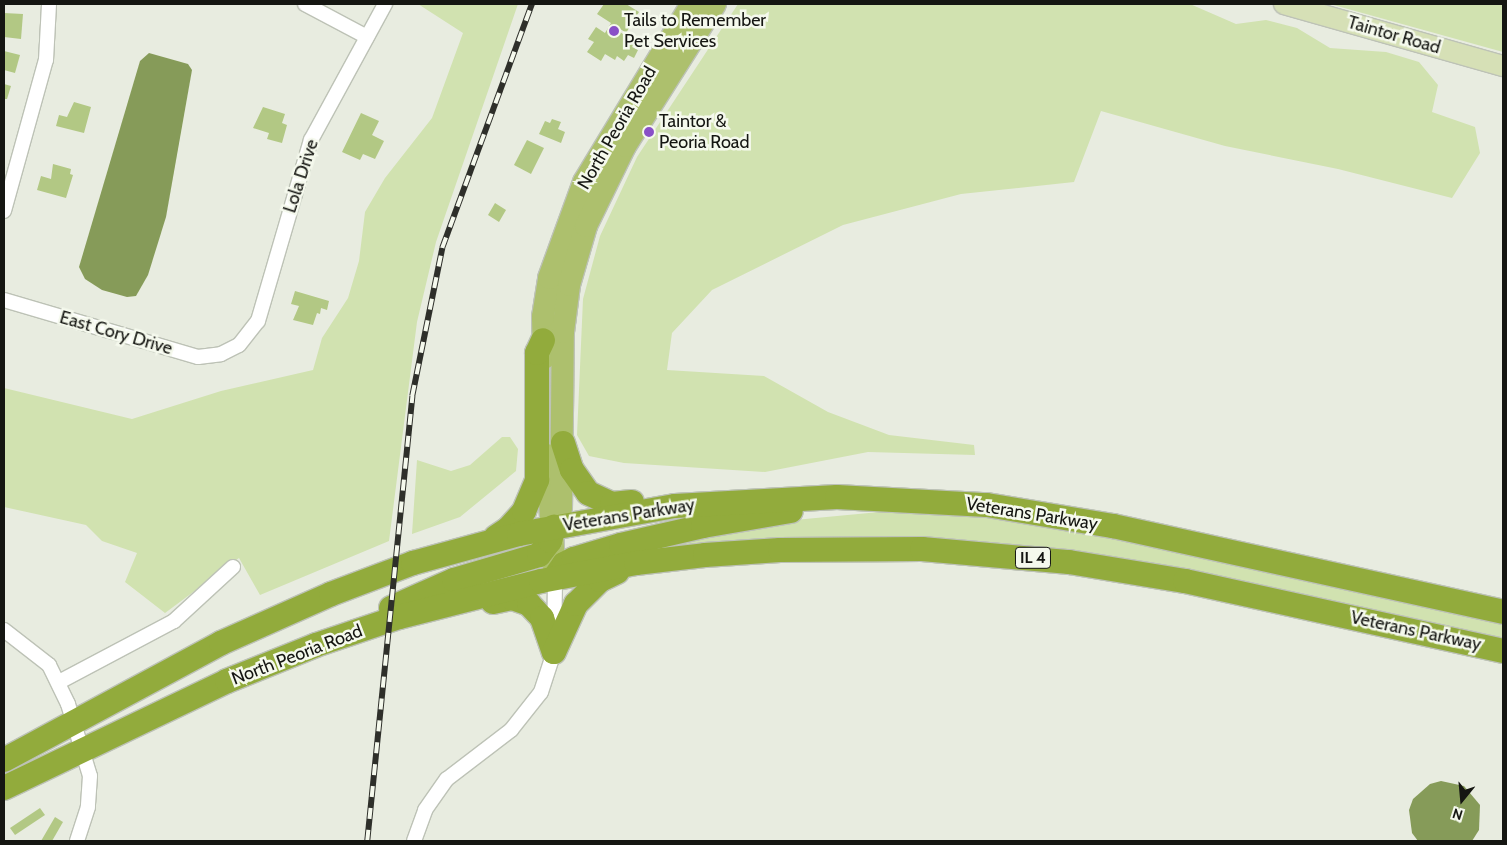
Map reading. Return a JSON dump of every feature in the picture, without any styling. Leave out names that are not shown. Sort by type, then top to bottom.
[{"type":"highway","points":[[490,541],[518,518],[536,480],[537,353],[543,340]]},
{"type":"highway","points":[[563,444],[580,483],[588,493],[606,503],[745,490],[800,497]]},
{"type":"highway","name":"Veterans Parkway","points":[[554,527],[675,506],[800,497],[878,498],[987,505],[1112,526],[1503,612]]},
{"type":"highway","points":[[555,578],[564,564],[574,559],[660,535],[878,498]]},
{"type":"highway","points":[[4,760],[221,643],[278,616],[413,563],[490,541],[554,527],[550,541],[539,555],[454,580],[316,646]]},
{"type":"highway","name":"Veterans Parkway","points":[[555,578],[636,564],[705,555],[809,549],[922,549],[1026,557],[1185,581],[1503,651]]},
{"type":"highway","points":[[554,652],[566,620],[582,597],[600,580],[636,564]]},
{"type":"highway","name":"North Peoria Road","points":[[4,788],[227,681],[316,646],[433,607],[555,578]]},
{"type":"highway","points":[[433,607],[450,612],[512,598],[520,599],[542,618],[554,652]]},
{"type":"main road","name":"North Peoria Road","points":[[555,578],[554,527],[548,511],[543,340],[550,278],[584,182],[692,4]]},
{"type":"main road","name":"North Peoria Road","points":[[554,527],[563,503],[563,332],[569,285],[586,226],[625,146],[716,4]]},
{"type":"main road","name":"Taintor Road","points":[[1284,4],[1503,66]]},
{"type":"street","points":[[4,211],[46,60],[49,4]]},
{"type":"street","points":[[306,4],[367,37]]},
{"type":"street","name":"Lola Drive","points":[[230,351],[248,336],[258,321],[311,140],[385,4]]},
{"type":"street","name":"East Cory Drive","points":[[4,300],[198,357],[230,351]]},
{"type":"street","points":[[58,682],[174,621],[233,567]]},
{"type":"street","points":[[414,841],[425,810],[447,779],[511,730],[532,706],[547,680],[554,652],[555,578]]},
{"type":"street","points":[[4,630],[49,665],[58,682],[73,722],[90,776],[89,794],[77,841]]},
{"type":"shaded area","points":[[418,4],[518,4],[436,242],[417,322],[389,541],[260,595],[239,558],[165,613],[125,582],[137,553],[102,541],[86,525],[4,507],[4,388],[132,419],[221,391],[313,370],[322,338],[348,298],[359,261],[365,212],[385,178],[432,118],[463,33]]},
{"type":"shaded area","points":[[738,4],[1190,4],[1236,24],[1266,20],[1297,28],[1330,48],[1386,52],[1419,62],[1438,85],[1432,112],[1475,127],[1480,153],[1452,198],[1338,169],[1225,146],[1101,111],[1074,182],[961,194],[843,225],[712,290],[672,333],[667,370],[764,376],[828,412],[889,435],[974,445],[975,455],[868,452],[765,472],[624,463],[589,456],[577,435],[583,299],[600,236],[637,157]]},
{"type":"shaded area","points":[[1330,4],[1503,4],[1503,52]]},
{"type":"shaded area","points":[[149,53],[188,64],[192,70],[166,217],[148,275],[136,296],[127,297],[102,290],[85,279],[79,267],[140,61]]},
{"type":"shaded area","points":[[502,437],[510,437],[518,449],[516,471],[460,517],[412,534],[417,460],[451,471],[470,465]]},
{"type":"shaded area","points":[[911,509],[1069,527],[1503,622],[1503,640],[1065,551],[1012,545],[909,538],[629,555],[763,523]]},
{"type":"shaded area","points":[[1441,781],[1464,786],[1480,805],[1479,830],[1472,841],[1418,841],[1412,833],[1409,810],[1413,799],[1430,784]]},
{"type":"building","points":[[604,4],[626,4],[639,12],[626,33],[619,28],[617,30],[635,42],[632,47],[638,50],[634,58],[628,55],[624,61],[617,56],[615,60],[605,54],[601,61],[587,52],[594,42],[588,39],[596,27],[605,33],[611,23],[597,14]]},
{"type":"building","points":[[4,13],[23,14],[21,39],[4,37]]},
{"type":"building","points":[[4,51],[20,55],[15,73],[4,70]]},
{"type":"building","points":[[4,84],[11,86],[7,99],[4,99]]},
{"type":"building","points":[[74,102],[91,107],[84,133],[56,126],[59,115],[67,117]]},
{"type":"building","points":[[263,107],[285,114],[282,123],[287,125],[282,143],[267,139],[269,133],[253,128]]},
{"type":"building","points":[[361,113],[379,121],[372,135],[384,141],[375,159],[363,154],[360,160],[342,152]]},
{"type":"building","points":[[552,119],[561,122],[558,129],[565,132],[561,143],[539,134],[545,121],[550,123]]},
{"type":"building","points":[[527,140],[544,148],[531,174],[514,165]]},
{"type":"building","points":[[53,164],[71,169],[70,174],[73,175],[66,198],[37,190],[41,176],[51,179]]},
{"type":"building","points":[[495,203],[506,210],[499,222],[488,215]]},
{"type":"building","points":[[295,291],[329,301],[327,310],[321,308],[320,314],[317,313],[313,325],[293,320],[299,306],[291,304]]},
{"type":"building","points":[[40,808],[45,815],[15,835],[10,828]]},
{"type":"building","points":[[55,817],[63,822],[52,841],[41,841]]},
{"type":"railway","points":[[367,841],[412,396],[442,248],[532,4]]},
{"type":"place","name":"Tails to Remember Pet Services","points":[[614,31]]},
{"type":"place","name":"Taintor & Peoria Road","points":[[649,132]]}]
